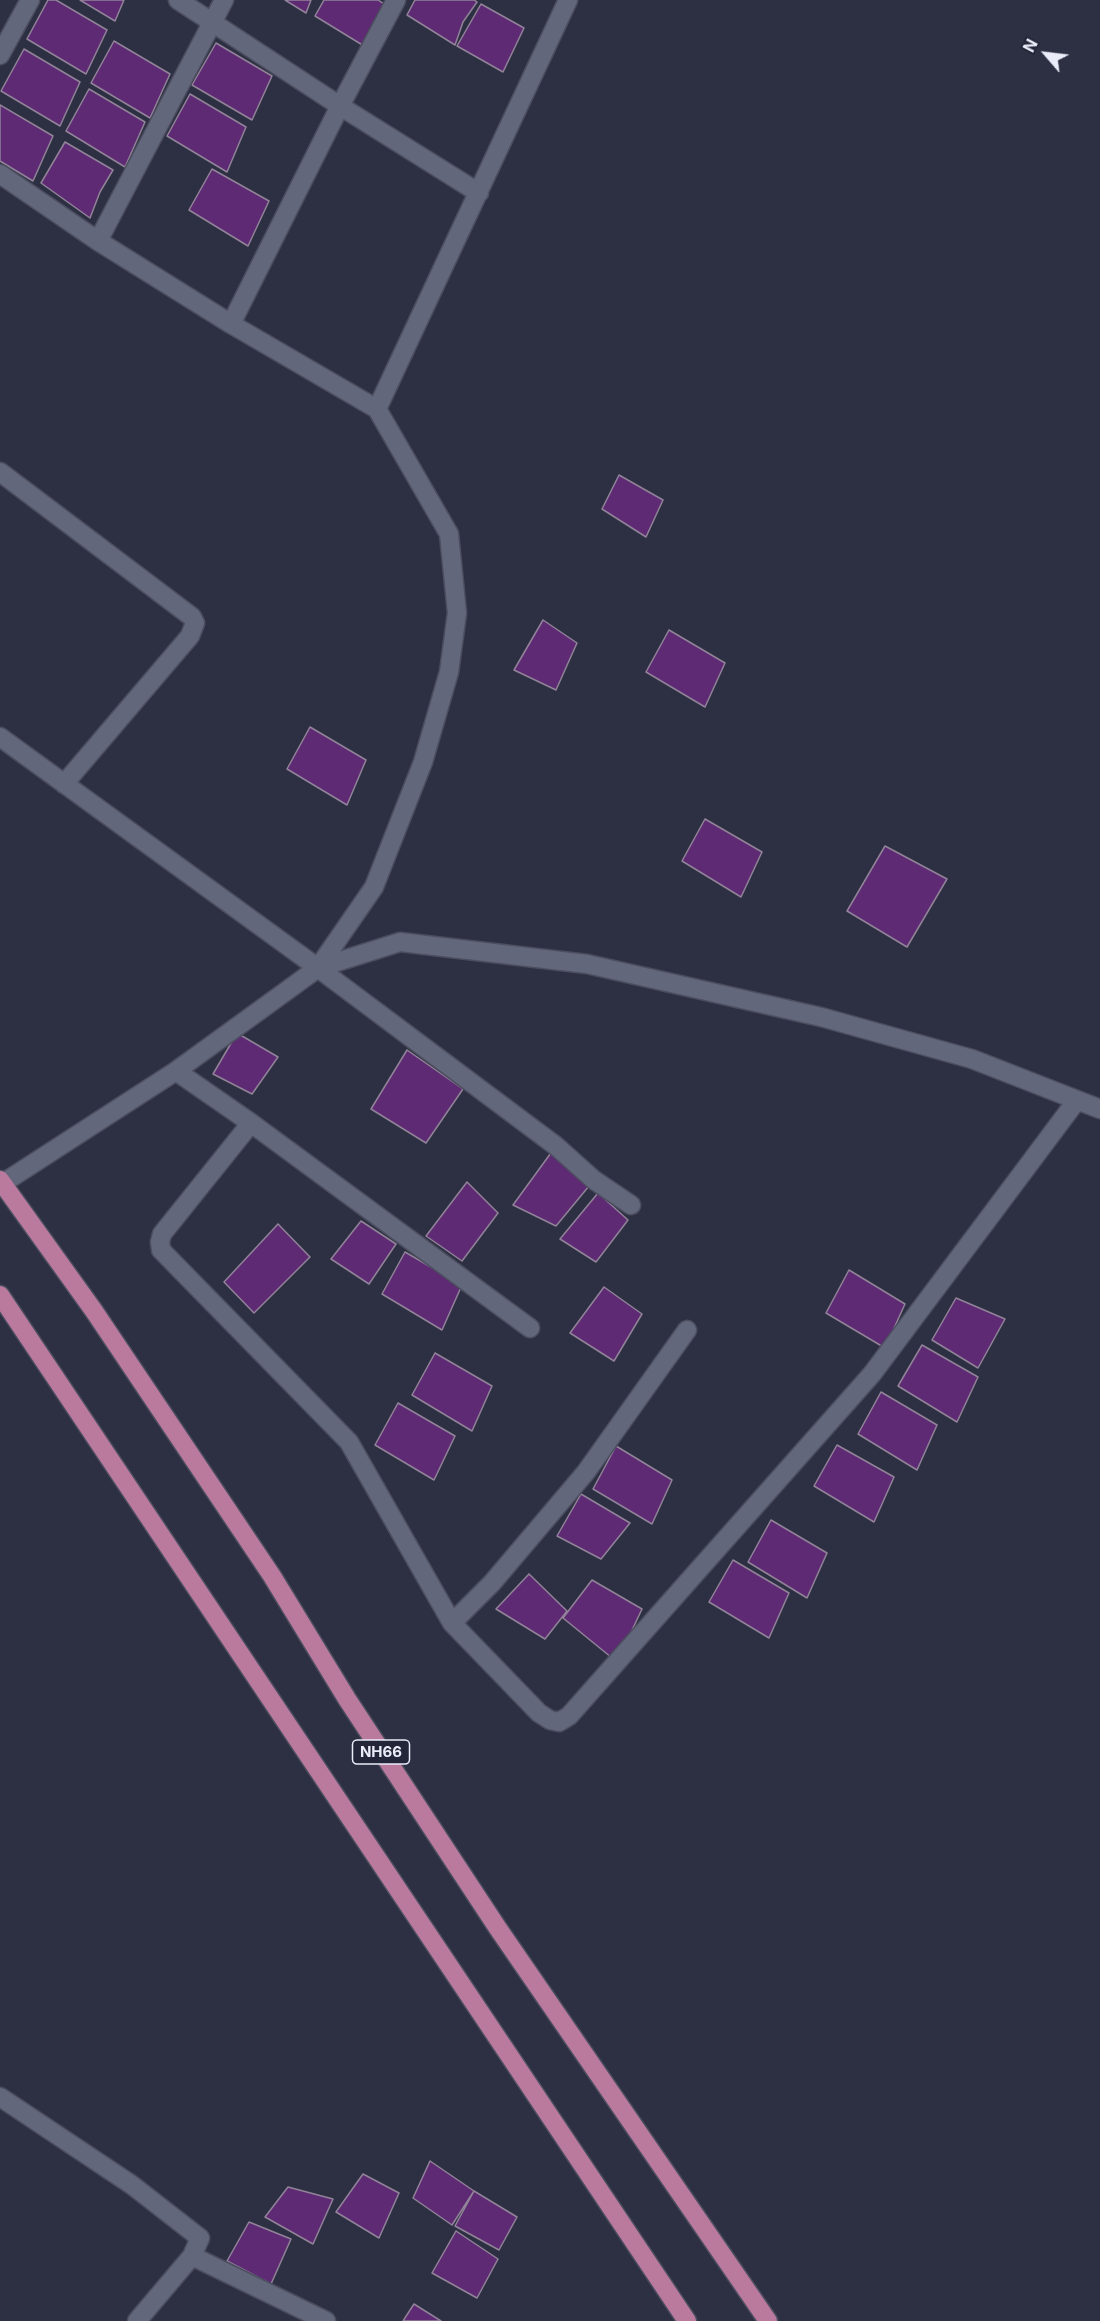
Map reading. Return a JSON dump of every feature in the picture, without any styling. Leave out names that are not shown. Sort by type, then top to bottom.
[{"type":"highway","name":"NH66","points":[[1,1183],[94,1311],[266,1566],[346,1700],[497,1927],[768,2321]]},
{"type":"highway","points":[[0,1294],[687,2321]]},
{"type":"street","points":[[0,55],[30,0]]},
{"type":"street","points":[[178,0],[479,193]]},
{"type":"street","points":[[98,241],[224,0]]},
{"type":"street","points":[[231,324],[396,0]]},
{"type":"street","points":[[377,409],[568,0]]},
{"type":"street","points":[[0,174],[98,241],[231,324],[377,409],[449,534],[457,614],[449,672],[423,762],[374,887],[318,968]]},
{"type":"street","points":[[0,472],[192,616],[195,623],[190,636],[64,784]]},
{"type":"street","points":[[0,738],[318,968],[556,1146],[594,1180],[631,1204]]},
{"type":"street","points":[[1,1183],[176,1071],[318,968],[400,942],[587,964],[821,1017],[962,1056],[1100,1109]]},
{"type":"street","points":[[176,1071],[251,1123],[530,1328]]},
{"type":"street","points":[[251,1123],[162,1234],[161,1250],[349,1442],[452,1623],[539,1713],[550,1720],[559,1722],[569,1716],[872,1374],[1077,1100]]},
{"type":"street","points":[[452,1623],[492,1583],[586,1472],[687,1330]]},
{"type":"street","points":[[0,2097],[132,2185],[200,2238],[192,2256],[139,2320]]},
{"type":"street","points":[[192,2256],[326,2321]]},
{"type":"building","points":[[48,0],[56,0],[107,30],[86,74],[27,39]]},
{"type":"building","points":[[80,0],[124,0],[115,21]]},
{"type":"building","points":[[285,0],[311,0],[306,13]]},
{"type":"building","points":[[324,0],[378,0],[387,6],[364,46],[315,16]]},
{"type":"building","points":[[415,0],[474,0],[477,2],[463,22],[455,45],[407,15]]},
{"type":"building","points":[[481,4],[524,28],[503,72],[457,46]]},
{"type":"building","points":[[114,41],[170,74],[150,118],[91,83]]},
{"type":"building","points":[[216,43],[272,76],[252,120],[192,85]]},
{"type":"building","points":[[24,49],[80,82],[60,126],[1,91]]},
{"type":"building","points":[[89,89],[145,122],[125,167],[66,131]]},
{"type":"building","points":[[190,94],[246,127],[227,172],[167,136]]},
{"type":"building","points":[[0,105],[53,136],[33,181],[0,161]]},
{"type":"building","points":[[65,142],[113,170],[100,192],[90,218],[41,183]]},
{"type":"building","points":[[212,169],[269,201],[248,246],[189,210]]},
{"type":"building","points":[[619,475],[663,500],[646,537],[602,509]]},
{"type":"building","points":[[543,620],[577,643],[556,690],[514,670]]},
{"type":"building","points":[[669,630],[725,663],[705,707],[646,672]]},
{"type":"building","points":[[310,727],[366,760],[347,805],[287,769]]},
{"type":"building","points":[[705,819],[762,852],[741,897],[682,861]]},
{"type":"building","points":[[885,846],[947,879],[907,947],[847,911]]},
{"type":"building","points":[[237,1033],[278,1057],[252,1094],[213,1074]]},
{"type":"building","points":[[407,1050],[463,1089],[426,1143],[371,1109]]},
{"type":"building","points":[[556,1146],[594,1180],[556,1226],[513,1205]]},
{"type":"building","points":[[467,1182],[498,1213],[462,1261],[426,1236]]},
{"type":"building","points":[[598,1193],[628,1220],[596,1262],[560,1239]]},
{"type":"building","points":[[361,1221],[396,1244],[369,1284],[331,1259]]},
{"type":"building","points":[[278,1224],[310,1257],[254,1313],[224,1282]]},
{"type":"building","points":[[405,1252],[462,1285],[442,1330],[382,1294]]},
{"type":"building","points":[[849,1270],[905,1304],[885,1348],[826,1313]]},
{"type":"building","points":[[604,1287],[642,1314],[614,1361],[570,1333]]},
{"type":"building","points":[[956,1298],[1005,1319],[978,1368],[932,1340]]},
{"type":"building","points":[[922,1345],[978,1377],[957,1422],[898,1386]]},
{"type":"building","points":[[435,1353],[492,1386],[472,1431],[412,1395]]},
{"type":"building","points":[[881,1392],[937,1425],[917,1470],[858,1434]]},
{"type":"building","points":[[398,1403],[455,1436],[434,1480],[375,1445]]},
{"type":"building","points":[[837,1445],[894,1477],[874,1522],[814,1486]]},
{"type":"building","points":[[616,1446],[672,1480],[652,1524],[593,1489]]},
{"type":"building","points":[[581,1494],[630,1523],[601,1559],[557,1536]]},
{"type":"building","points":[[771,1520],[827,1553],[807,1598],[748,1562]]},
{"type":"building","points":[[733,1560],[789,1593],[769,1638],[709,1602]]},
{"type":"building","points":[[529,1574],[567,1611],[545,1639],[496,1609]]},
{"type":"building","points":[[592,1580],[642,1609],[617,1662],[563,1618]]},
{"type":"building","points":[[430,2161],[474,2191],[452,2225],[413,2198]]},
{"type":"building","points":[[363,2174],[399,2193],[379,2238],[336,2212]]},
{"type":"building","points":[[288,2187],[333,2199],[313,2244],[265,2217]]},
{"type":"building","points":[[474,2191],[517,2217],[499,2250],[455,2226]]},
{"type":"building","points":[[249,2222],[291,2239],[271,2284],[227,2261]]},
{"type":"building","points":[[456,2231],[498,2259],[477,2298],[432,2273]]},
{"type":"building","points":[[414,2304],[441,2321],[403,2321]]}]
